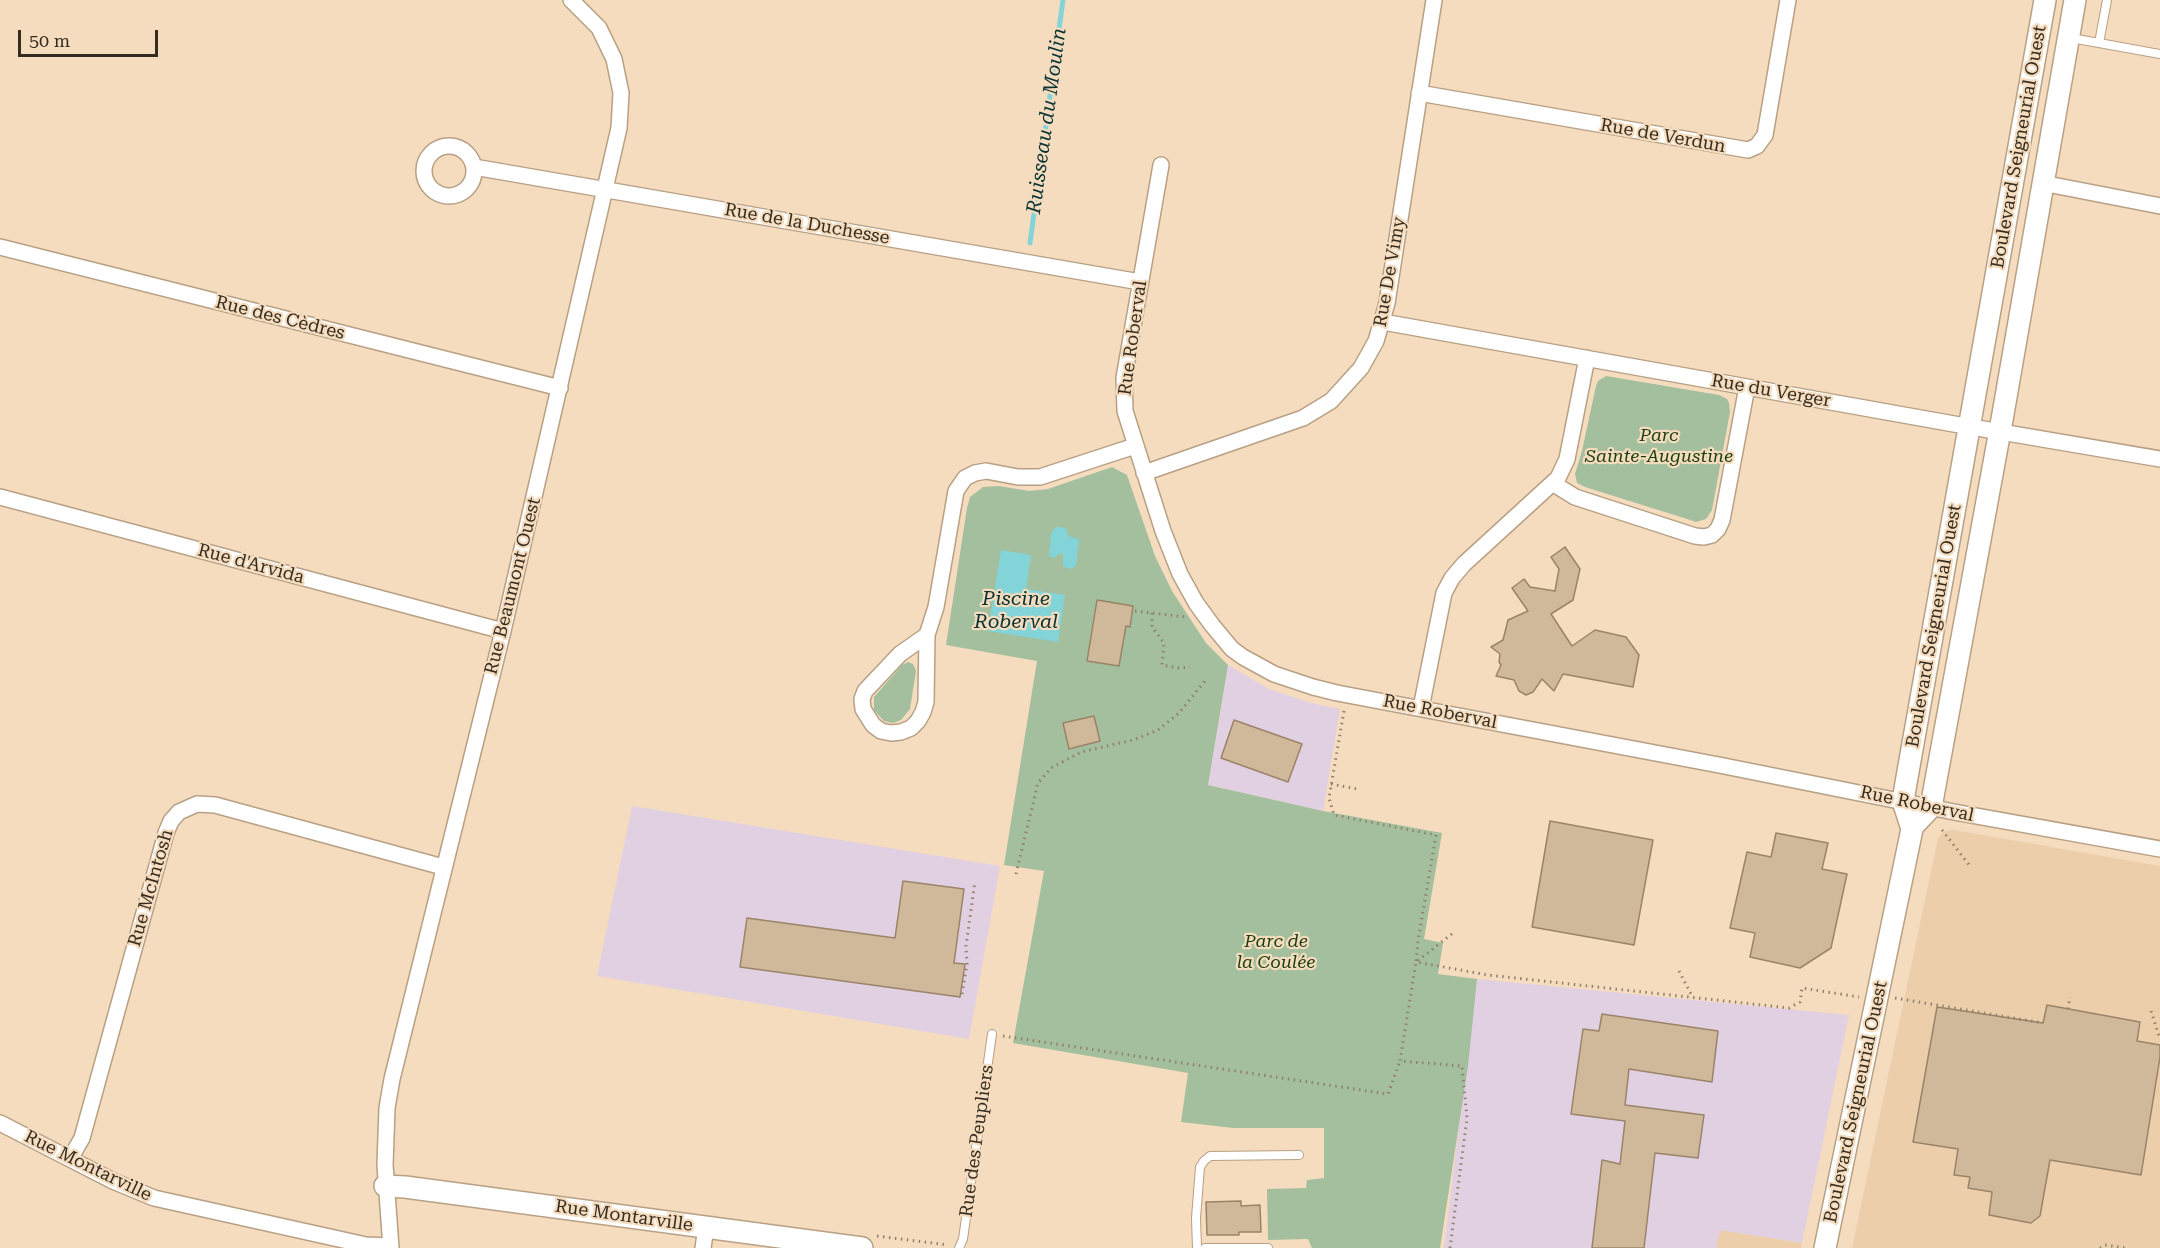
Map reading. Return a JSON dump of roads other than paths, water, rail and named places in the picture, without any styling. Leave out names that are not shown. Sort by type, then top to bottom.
[{"type":"street","name":"Rue Beaumont Ouest","points":[[390,1247],[385,1186],[387,1108],[392,1079],[503,631],[619,128],[620,81],[614,59],[605,38],[591,19],[571,0]]},
{"type":"street","name":"Rue De Vimy","points":[[1144,473],[1287,424],[1322,408],[1340,394],[1361,368],[1372,350],[1383,321],[1434,0]]},
{"type":"street","name":"Rue de Verdun","points":[[1419,93],[1748,150],[1757,146],[1765,135],[1788,0]]},
{"type":"street","name":"Boulevard Seigneurial Ouest","points":[[1825,1248],[1912,828],[1903,801],[2045,0]]},
{"type":"street","name":"Boulevard Seigneurial Ouest","points":[[1931,807],[2000,432],[2075,0]]},
{"type":"street","name":"Rue Roberval","points":[[1161,165],[1124,378],[1123,399],[1127,421],[1180,574],[1196,603],[1232,649],[1258,667],[1274,675],[1347,695],[2160,849]]},
{"type":"street","name":"Rue de la Duchesse","points":[[474,167],[1140,282]]},
{"type":"street","points":[[2042,183],[2160,206]]},
{"type":"street","name":"Rue des Cèdres","points":[[0,248],[560,388]]},
{"type":"street","name":"Rue du Verger","points":[[1383,321],[1969,427],[2160,459]]},
{"type":"street","points":[[1421,708],[1444,593],[1452,578],[1484,545],[1554,484],[1562,472],[1567,459],[1587,358]]},
{"type":"street","points":[[1554,484],[1575,497],[1695,536],[1712,535],[1722,520],[1747,387]]},
{"type":"street","points":[[927,635],[900,654],[865,691],[862,709],[873,725],[881,731],[902,732],[911,728],[923,712],[926,702],[927,635],[936,607],[956,491],[965,478],[975,472],[986,471],[1018,477],[1040,477],[1135,446]]},
{"type":"street","name":"Rue d'Arvida","points":[[0,497],[503,631]]},
{"type":"street","name":"Rue McIntosh","points":[[70,1159],[82,1138],[165,833],[179,812],[196,804],[215,805],[443,867]]},
{"type":"street","points":[[1912,828],[1931,807]]},
{"type":"street","name":"Rue Montarville","points":[[0,1123],[126,1187],[168,1202],[366,1245],[390,1247]]},
{"type":"street","name":"Rue Montarville","points":[[385,1186],[862,1248]]},
{"type":"street","points":[[703,1248],[706,1227]]},
{"type":"lane","points":[[2099,43],[2107,0]]},
{"type":"lane","points":[[2068,37],[2160,54]]},
{"type":"lane","name":"Rue des Peupliers","points":[[959,1248],[963,1239],[992,1034]]},
{"type":"lane","points":[[1197,1248],[1200,1167],[1204,1161],[1210,1156],[1299,1155]]},
{"type":"lane","points":[[1206,1248],[1268,1248]]},
{"type":"water","points":[[1056,527],[1066,528],[1068,536],[1079,539],[1076,566],[1071,569],[1063,566],[1063,554],[1060,553],[1054,558],[1049,556],[1051,533]]},
{"type":"water","name":"Piscine Roberval","points":[[1001,550],[1031,555],[1026,589],[1065,595],[1058,642],[988,631]]},
{"type":"waterway","name":"Ruisseau du Moulin","points":[[1030,243],[1063,0]]},
{"type":"park label","name":"Parc Sainte-Augustine","points":[[1659,446]]},
{"type":"park label","name":"Parc de la Coulée","points":[[1276,952]]}]
